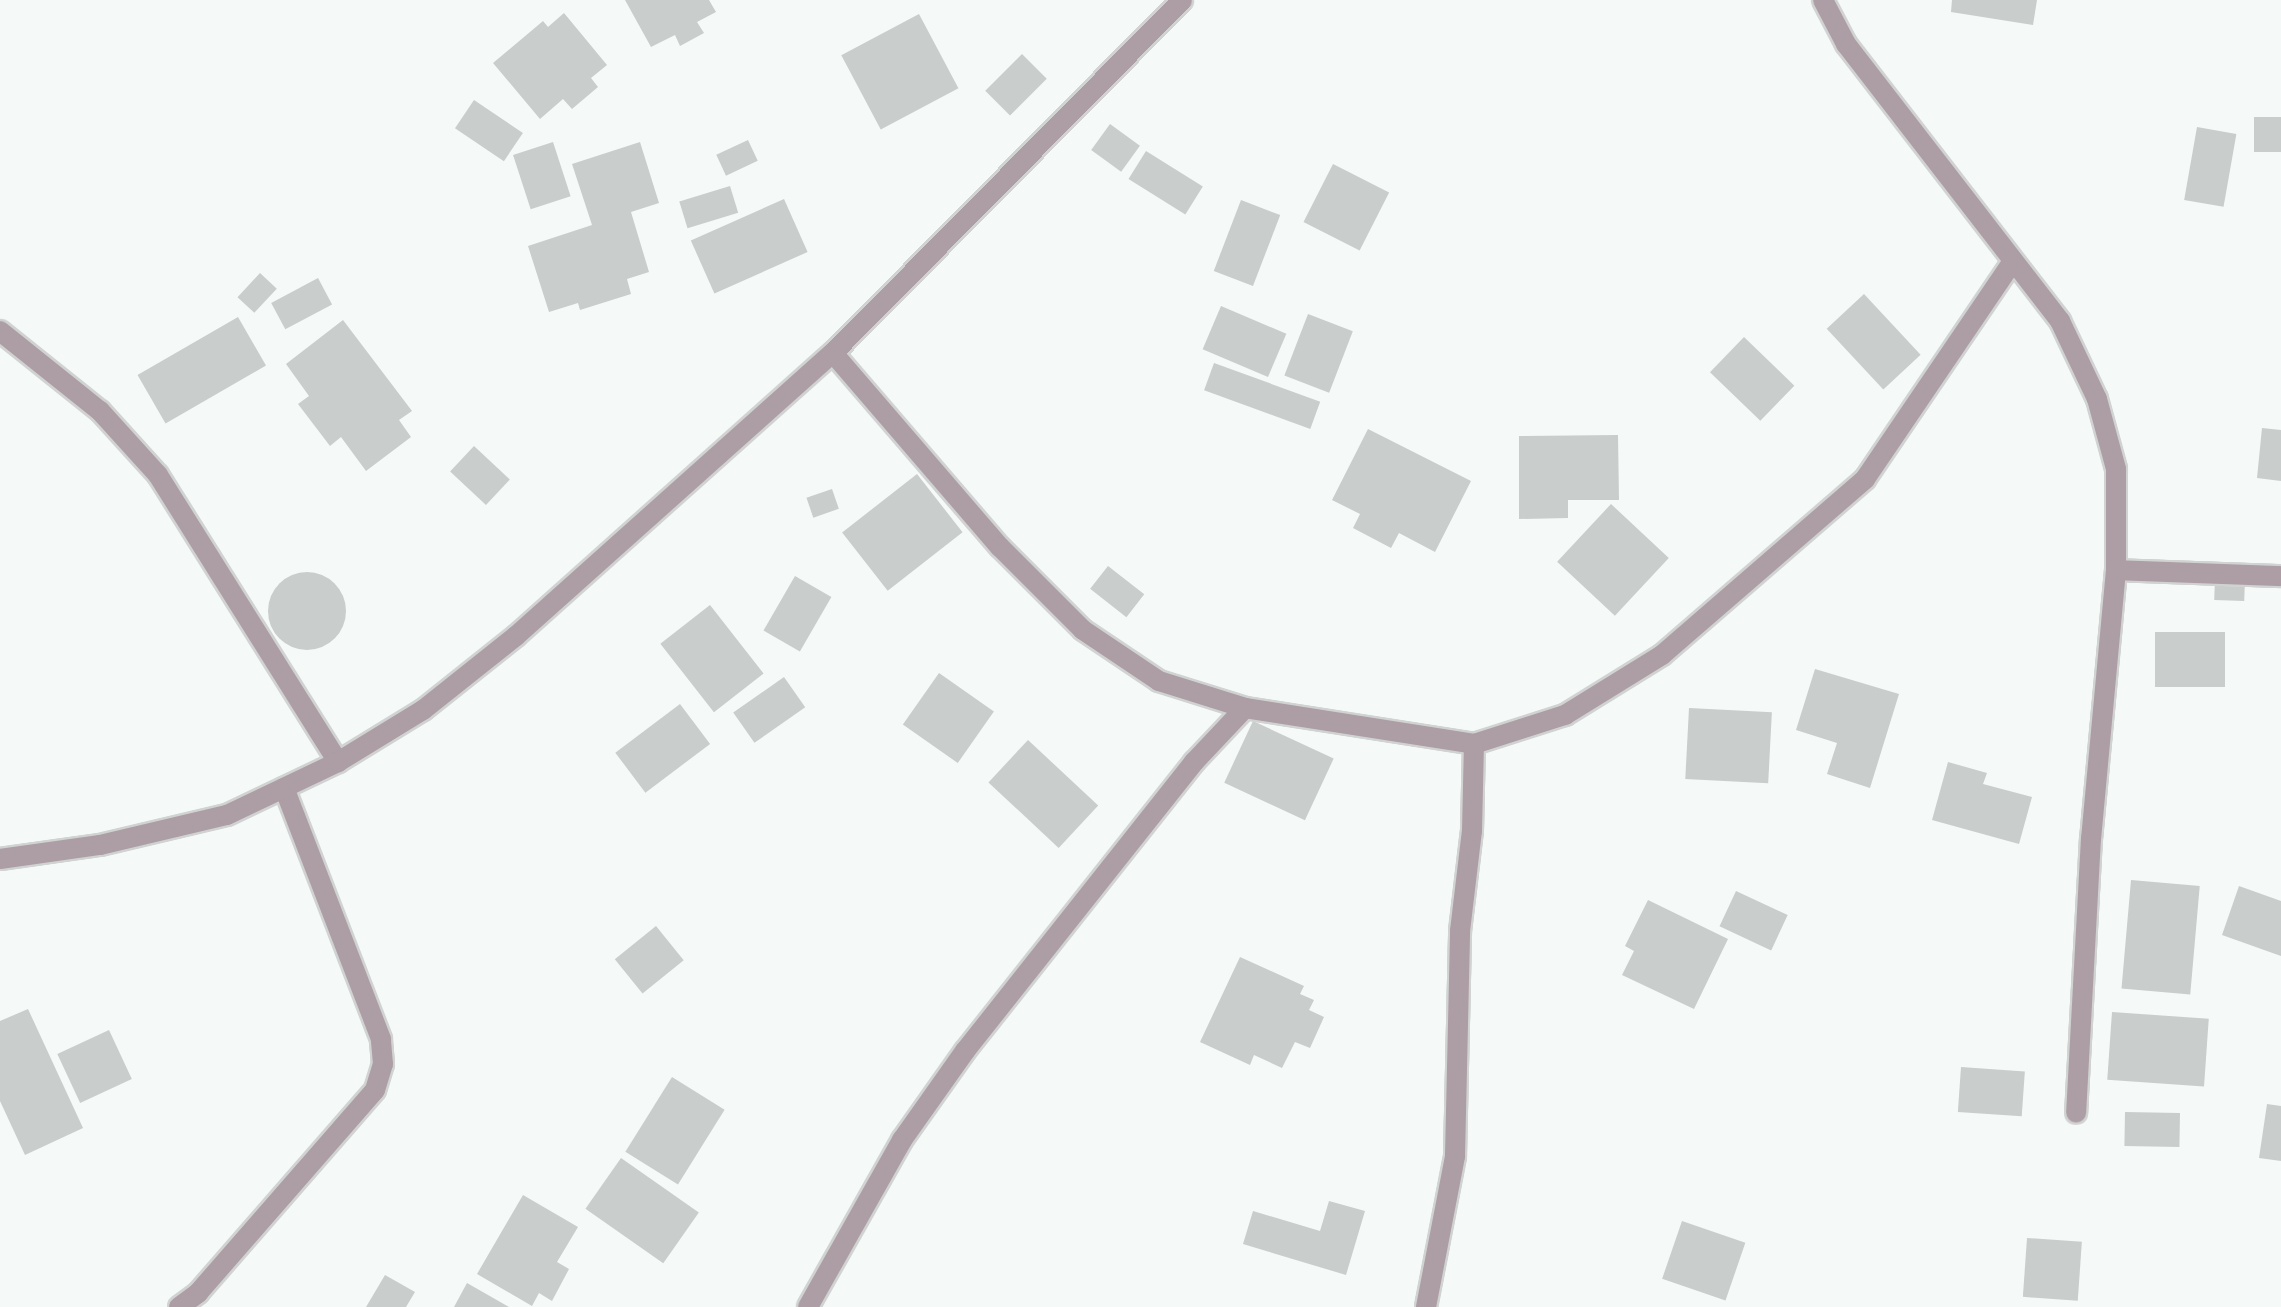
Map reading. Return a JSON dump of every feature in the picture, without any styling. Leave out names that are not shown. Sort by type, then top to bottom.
[{"type":"street","points":[[0,859],[100,845],[227,815],[338,762],[423,710],[516,636],[654,507],[833,353],[1182,0]]},
{"type":"street","points":[[1823,0],[1846,44],[2060,321],[2097,399],[2116,469],[2116,570],[2091,838],[2076,1113]]},
{"type":"street","points":[[833,353],[1000,547],[1083,630],[1159,681],[1245,708],[1474,744],[1565,715],[1662,655],[1865,479],[2013,261]]},
{"type":"street","points":[[0,331],[100,411],[158,475],[338,762]]},
{"type":"street","points":[[2116,570],[2281,576]]},
{"type":"street","points":[[808,1307],[902,1140],[965,1051],[1194,762],[1245,708]]},
{"type":"street","points":[[1426,1307],[1455,1156],[1460,931],[1472,831],[1474,744]]},
{"type":"street","points":[[179,1307],[198,1293],[375,1090],[383,1064],[381,1039],[284,788]]},
{"type":"building","points":[[625,0],[709,0],[716,12],[697,22],[704,33],[680,46],[675,35],[651,47]]},
{"type":"building","points":[[1952,0],[2037,0],[2033,25],[1951,12]]},
{"type":"building","points":[[564,13],[607,65],[591,78],[598,87],[572,109],[563,99],[540,119],[493,63],[543,21],[548,27]]},
{"type":"building","points":[[919,14],[958,88],[881,129],[841,55]]},
{"type":"building","points":[[1022,54],[1047,79],[1010,116],[985,91]]},
{"type":"building","points":[[474,100],[523,133],[504,161],[455,128]]},
{"type":"building","points":[[2254,117],[2281,117],[2281,152],[2254,152]]},
{"type":"building","points":[[1110,124],[1140,146],[1121,172],[1091,150]]},
{"type":"building","points":[[2197,127],[2236,134],[2224,207],[2184,200]]},
{"type":"building","points":[[748,140],[758,161],[726,176],[716,155]]},
{"type":"building","points":[[553,142],[571,196],[531,209],[513,155]]},
{"type":"building","points":[[640,142],[659,203],[631,212],[649,272],[627,279],[631,294],[580,310],[578,303],[549,312],[528,246],[592,225],[572,164]]},
{"type":"building","points":[[1146,151],[1203,187],[1185,214],[1129,179]]},
{"type":"building","points":[[1333,164],[1389,193],[1360,251],[1303,222]]},
{"type":"building","points":[[730,186],[738,213],[688,228],[679,201]]},
{"type":"building","points":[[784,199],[808,252],[714,293],[691,240]]},
{"type":"building","points":[[1241,200],[1280,215],[1253,286],[1214,271]]},
{"type":"building","points":[[260,273],[277,289],[254,313],[237,297]]},
{"type":"building","points":[[318,278],[332,304],[285,329],[271,303]]},
{"type":"building","points":[[1864,294],[1921,355],[1883,389],[1827,329]]},
{"type":"building","points":[[1221,306],[1286,334],[1268,377],[1203,349]]},
{"type":"building","points":[[1308,314],[1353,331],[1329,393],[1284,376]]},
{"type":"building","points":[[238,317],[266,365],[166,423],[138,375]]},
{"type":"building","points":[[343,320],[412,411],[399,420],[411,437],[366,471],[341,437],[330,446],[298,404],[309,396],[286,364]]},
{"type":"building","points":[[1744,337],[1794,386],[1760,421],[1710,372]]},
{"type":"building","points":[[1214,363],[1320,402],[1310,429],[1204,390]]},
{"type":"building","points":[[2262,428],[2281,430],[2281,481],[2257,478]]},
{"type":"building","points":[[1368,429],[1471,481],[1435,552],[1399,533],[1391,548],[1353,528],[1360,514],[1332,500]]},
{"type":"building","points":[[1618,435],[1619,500],[1568,500],[1568,518],[1519,519],[1519,436]]},
{"type":"building","points":[[474,446],[510,479],[486,505],[450,472]]},
{"type":"building","points":[[917,474],[963,532],[888,591],[842,532]]},
{"type":"building","points":[[832,489],[839,509],[813,518],[806,498]]},
{"type":"building","points":[[1611,504],[1669,558],[1615,616],[1557,562]]},
{"type":"building","points":[[1108,566],[1144,594],[1126,617],[1090,589]]},
{"type":"building","points":[[307,572],[322,575],[334,584],[343,596],[346,611],[343,626],[334,638],[322,647],[307,650],[292,647],[280,638],[271,626],[268,611],[271,596],[280,584],[292,575]]},
{"type":"building","points":[[795,576],[831,597],[800,652],[764,631]]},
{"type":"building","points":[[2215,578],[2245,579],[2244,601],[2214,600]]},
{"type":"building","points":[[710,605],[764,674],[714,712],[660,644]]},
{"type":"building","points":[[2155,632],[2225,632],[2225,687],[2155,687]]},
{"type":"building","points":[[1815,669],[1899,694],[1870,788],[1827,774],[1837,743],[1796,730]]},
{"type":"building","points":[[939,673],[994,711],[958,763],[903,725]]},
{"type":"building","points":[[784,677],[805,707],[754,743],[733,713]]},
{"type":"building","points":[[680,704],[710,744],[645,793],[615,753]]},
{"type":"building","points":[[1689,708],[1772,712],[1768,783],[1685,779]]},
{"type":"building","points":[[1253,721],[1334,759],[1305,820],[1224,783]]},
{"type":"building","points":[[1028,740],[1098,805],[1059,848],[988,782]]},
{"type":"building","points":[[1948,762],[1987,773],[1983,784],[2032,797],[2019,844],[1932,820]]},
{"type":"building","points":[[2131,880],[2200,886],[2190,995],[2122,989]]},
{"type":"building","points":[[2239,886],[2281,901],[2281,956],[2222,935]]},
{"type":"building","points":[[1736,891],[1788,915],[1771,950],[1720,926]]},
{"type":"building","points":[[1648,900],[1728,939],[1694,1009],[1622,975],[1634,951],[1625,946]]},
{"type":"building","points":[[656,926],[684,960],[643,994],[615,959]]},
{"type":"building","points":[[1240,957],[1304,986],[1300,994],[1314,1000],[1309,1010],[1324,1017],[1310,1048],[1295,1042],[1282,1068],[1254,1055],[1250,1065],[1200,1042]]},
{"type":"building","points":[[28,1009],[83,1128],[25,1155],[0,1101],[0,1021]]},
{"type":"building","points":[[2112,1012],[2209,1019],[2204,1087],[2107,1080]]},
{"type":"building","points":[[109,1030],[132,1079],[80,1103],[57,1054]]},
{"type":"building","points":[[1961,1067],[2025,1071],[2022,1116],[1958,1112]]},
{"type":"building","points":[[672,1077],[725,1110],[678,1184],[625,1152]]},
{"type":"building","points":[[2267,1104],[2281,1106],[2281,1161],[2259,1158]]},
{"type":"building","points":[[2125,1112],[2180,1113],[2179,1147],[2124,1146]]},
{"type":"building","points":[[621,1158],[699,1212],[663,1263],[585,1209]]},
{"type":"building","points":[[523,1195],[578,1227],[557,1262],[569,1269],[552,1301],[539,1293],[532,1306],[477,1274]]},
{"type":"building","points":[[1329,1201],[1365,1211],[1346,1275],[1243,1244],[1253,1211],[1320,1231]]},
{"type":"building","points":[[1682,1221],[1745,1243],[1725,1300],[1662,1279]]},
{"type":"building","points":[[2027,1238],[2082,1242],[2078,1301],[2023,1297]]},
{"type":"building","points":[[385,1275],[415,1292],[406,1307],[366,1307]]},
{"type":"building","points":[[467,1283],[509,1307],[454,1307]]}]
